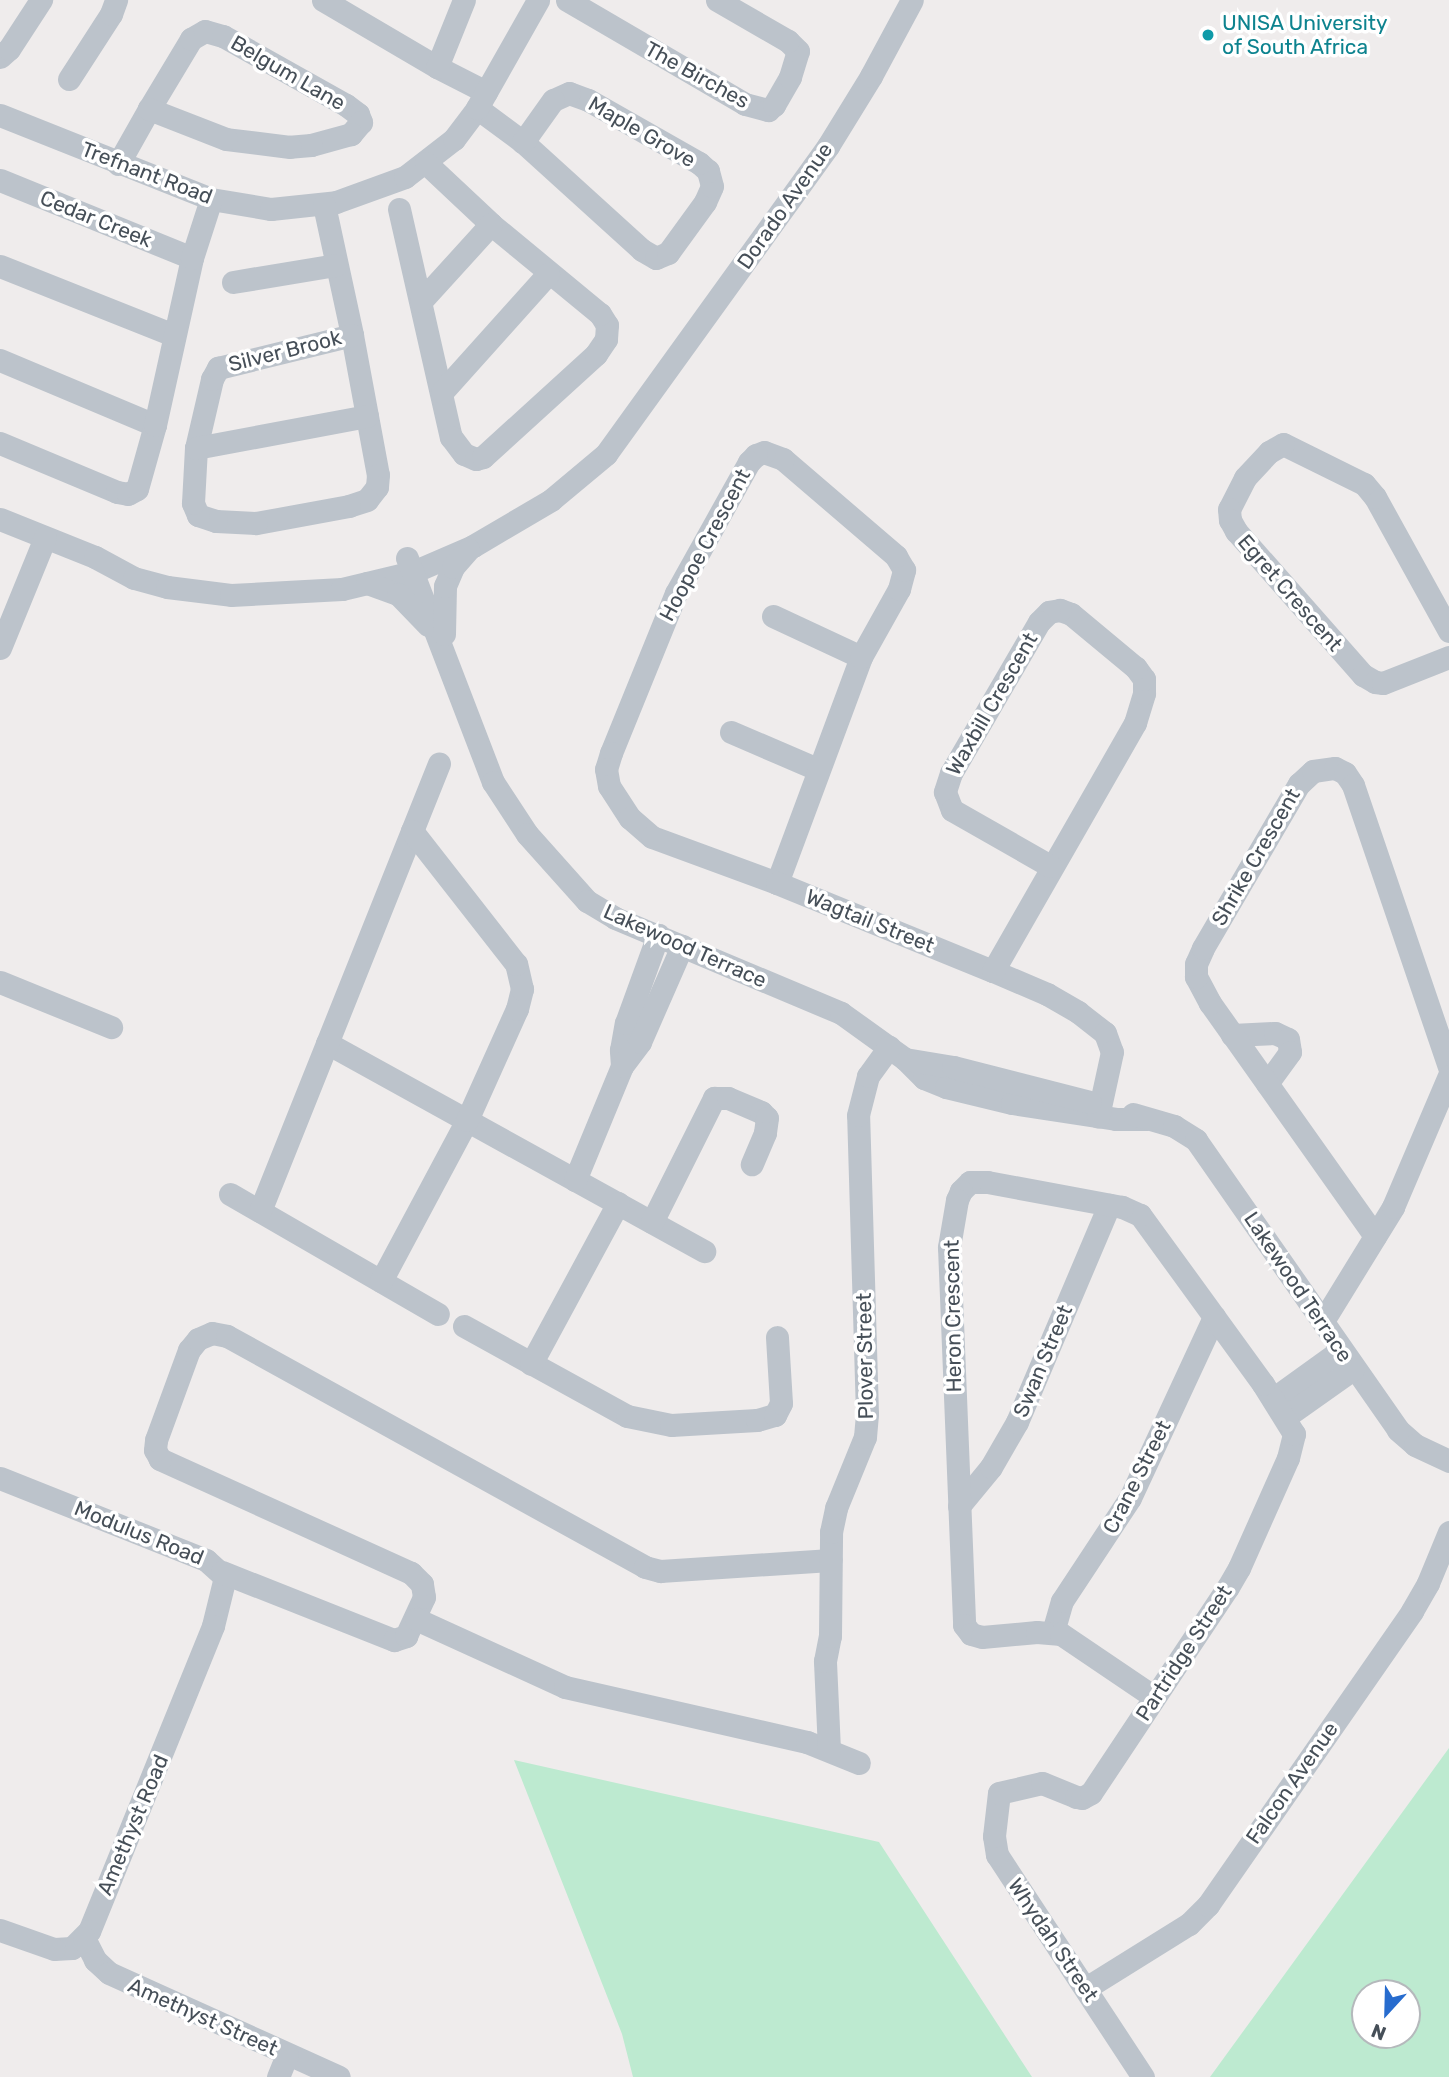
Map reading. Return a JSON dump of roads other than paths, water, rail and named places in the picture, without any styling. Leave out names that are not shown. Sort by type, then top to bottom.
[{"type":"street","points":[[0,57],[9,49],[41,0]]},
{"type":"street","points":[[69,79],[111,14],[116,0]]},
{"type":"street","name":"Maple Grove","points":[[324,0],[437,67],[482,100],[523,142],[642,250],[656,258],[668,253],[705,202],[712,186],[708,171],[699,163],[588,100],[569,93],[559,94],[552,100],[523,142]]},
{"type":"street","points":[[437,67],[464,0]]},
{"type":"street","name":"Trefnant Road","points":[[0,115],[212,200],[271,209],[324,205],[395,182],[426,163],[454,139],[482,100],[538,0]]},
{"type":"street","name":"The Birches","points":[[567,0],[600,8],[745,104],[768,110],[775,105],[790,77],[798,51],[788,41],[717,0]]},
{"type":"street","name":"Dorado Avenue","points":[[410,565],[473,546],[551,500],[606,454],[828,146],[872,76],[912,0]]},
{"type":"street","name":"Belgum Lane","points":[[118,164],[149,109],[191,39],[205,31],[223,36],[346,105],[358,114],[361,122],[351,134],[311,145],[290,147],[226,139],[149,109]]},
{"type":"street","points":[[399,209],[451,437],[464,454],[476,459],[494,449],[596,354],[606,339],[608,330],[605,320],[548,274],[426,163]]},
{"type":"street","name":"Cedar Creek","points":[[0,180],[192,258]]},
{"type":"street","points":[[0,443],[128,494],[137,489],[156,425],[173,335],[192,258],[212,200]]},
{"type":"street","name":"Silver Brook","points":[[324,205],[352,335],[378,475],[374,494],[349,506],[256,523],[216,521],[198,515],[193,503],[196,448],[212,379],[221,365],[352,335]]},
{"type":"street","points":[[421,301],[491,224]]},
{"type":"street","points":[[233,282],[336,265]]},
{"type":"street","points":[[0,266],[173,335]]},
{"type":"street","points":[[442,392],[548,274]]},
{"type":"street","points":[[0,359],[156,425]]},
{"type":"street","name":"Dorado Avenue","points":[[410,565],[515,508],[569,471],[643,403]]},
{"type":"street","points":[[196,448],[367,416]]},
{"type":"street","name":"Egret Crescent","points":[[1449,631],[1375,497],[1364,484],[1283,444],[1271,450],[1245,478],[1229,509],[1236,531],[1363,675],[1383,683],[1449,657]]},
{"type":"street","name":"Hoopoe Crescent","points":[[611,753],[676,593],[744,471],[752,458],[760,453],[773,454],[783,459],[893,553],[903,565],[899,589],[861,657],[776,883]]},
{"type":"street","points":[[0,519],[95,557],[134,579],[201,592],[267,595],[342,589],[367,583],[410,565]]},
{"type":"street","points":[[0,648],[45,538]]},
{"type":"street","points":[[443,650],[445,586],[456,562],[473,546]]},
{"type":"street","points":[[95,557],[232,580],[410,565]]},
{"type":"street","name":"Lakewood Terrace","points":[[410,565],[493,782],[527,834],[587,901],[615,918],[841,1013],[897,1053],[1100,1110],[1174,1125],[1196,1140],[1347,1359],[1408,1440],[1449,1461]]},
{"type":"street","points":[[367,583],[398,594],[421,615],[443,650]]},
{"type":"street","name":"Waxbill Crescent","points":[[993,971],[1050,866],[1135,723],[1145,685],[1141,673],[1133,665],[1071,614],[1060,610],[1047,613],[1040,622],[951,773],[945,792],[952,810],[1050,866]]},
{"type":"street","points":[[773,616],[861,657]]},
{"type":"street","points":[[732,732],[817,769]]},
{"type":"street","name":"Wagtail Street","points":[[611,753],[606,769],[609,786],[643,832],[776,883],[1063,1002],[1105,1033],[1110,1044],[1111,1061],[1100,1110]]},
{"type":"street","points":[[260,1211],[439,763]]},
{"type":"street","name":"Shrike Crescent","points":[[1375,1236],[1198,983],[1196,964],[1199,956],[1299,784],[1312,771],[1335,768],[1349,776],[1357,793],[1449,1067]]},
{"type":"street","points":[[381,1281],[467,1120],[516,1009],[522,984],[511,958],[412,831]]},
{"type":"street","points":[[622,1066],[621,1050],[626,1023],[658,935]]},
{"type":"street","points":[[575,1180],[622,1066],[640,1042],[682,946]]},
{"type":"street","points":[[0,982],[111,1027]]},
{"type":"street","points":[[1232,1035],[1275,1033],[1288,1039],[1290,1052],[1268,1084]]},
{"type":"street","points":[[327,1043],[704,1251]]},
{"type":"street","name":"Plover Street","points":[[829,1750],[825,1661],[830,1636],[831,1532],[836,1508],[861,1450],[867,1414],[858,1115],[868,1076],[897,1053]]},
{"type":"street","points":[[1323,1321],[1393,1207],[1449,1076]]},
{"type":"street","points":[[652,1222],[714,1098],[728,1098],[761,1112],[767,1118],[765,1133],[751,1164]]},
{"type":"street","name":"Heron Crescent","points":[[1053,1632],[982,1637],[967,1631],[963,1618],[949,1247],[951,1223],[961,1191],[970,1182],[979,1181],[1109,1205],[1145,1218],[1274,1400]]},
{"type":"street","points":[[230,1195],[438,1314]]},
{"type":"street","points":[[531,1364],[618,1203]]},
{"type":"street","name":"Swan Street","points":[[959,1506],[992,1467],[1017,1422],[1109,1205]]},
{"type":"street","name":"Crane Street","points":[[1053,1632],[1062,1601],[1130,1499],[1214,1317]]},
{"type":"street","points":[[464,1326],[641,1422],[671,1425],[757,1420],[775,1415],[781,1403],[776,1337]]},
{"type":"street","points":[[222,1572],[394,1640],[406,1636],[424,1597],[422,1584],[411,1573],[160,1459],[155,1450],[156,1440],[189,1349],[198,1339],[212,1333],[227,1336],[645,1567],[660,1571],[831,1560]]},
{"type":"street","points":[[1274,1400],[1347,1359]]},
{"type":"street","name":"Partridge Street","points":[[999,1793],[1042,1783],[1076,1797],[1088,1795],[1239,1568],[1293,1446],[1294,1434],[1274,1400]]},
{"type":"street","name":"Modulus Road","points":[[0,1478],[206,1560],[222,1572],[225,1586],[213,1626]]},
{"type":"street","name":"Falcon Avenue","points":[[1086,1988],[1189,1924],[1208,1905],[1412,1611],[1428,1584],[1449,1532]]},
{"type":"street","points":[[416,1619],[565,1687],[829,1750],[859,1763]]},
{"type":"street","name":"Amethyst Road","points":[[84,1938],[168,1741],[213,1626]]},
{"type":"street","points":[[1053,1632],[1072,1640],[1154,1698]]},
{"type":"street","name":"Whydah Street","points":[[999,1793],[994,1836],[997,1855],[1143,2077]]},
{"type":"street","points":[[0,1930],[54,1950],[72,1948],[84,1938]]},
{"type":"street","name":"Amethyst Street","points":[[84,1938],[95,1960],[109,1973],[339,2077]]},
{"type":"street","points":[[278,2077],[287,2055]]},
{"type":"place","name":"UNISA University of South Africa","points":[[1208,35]]}]
